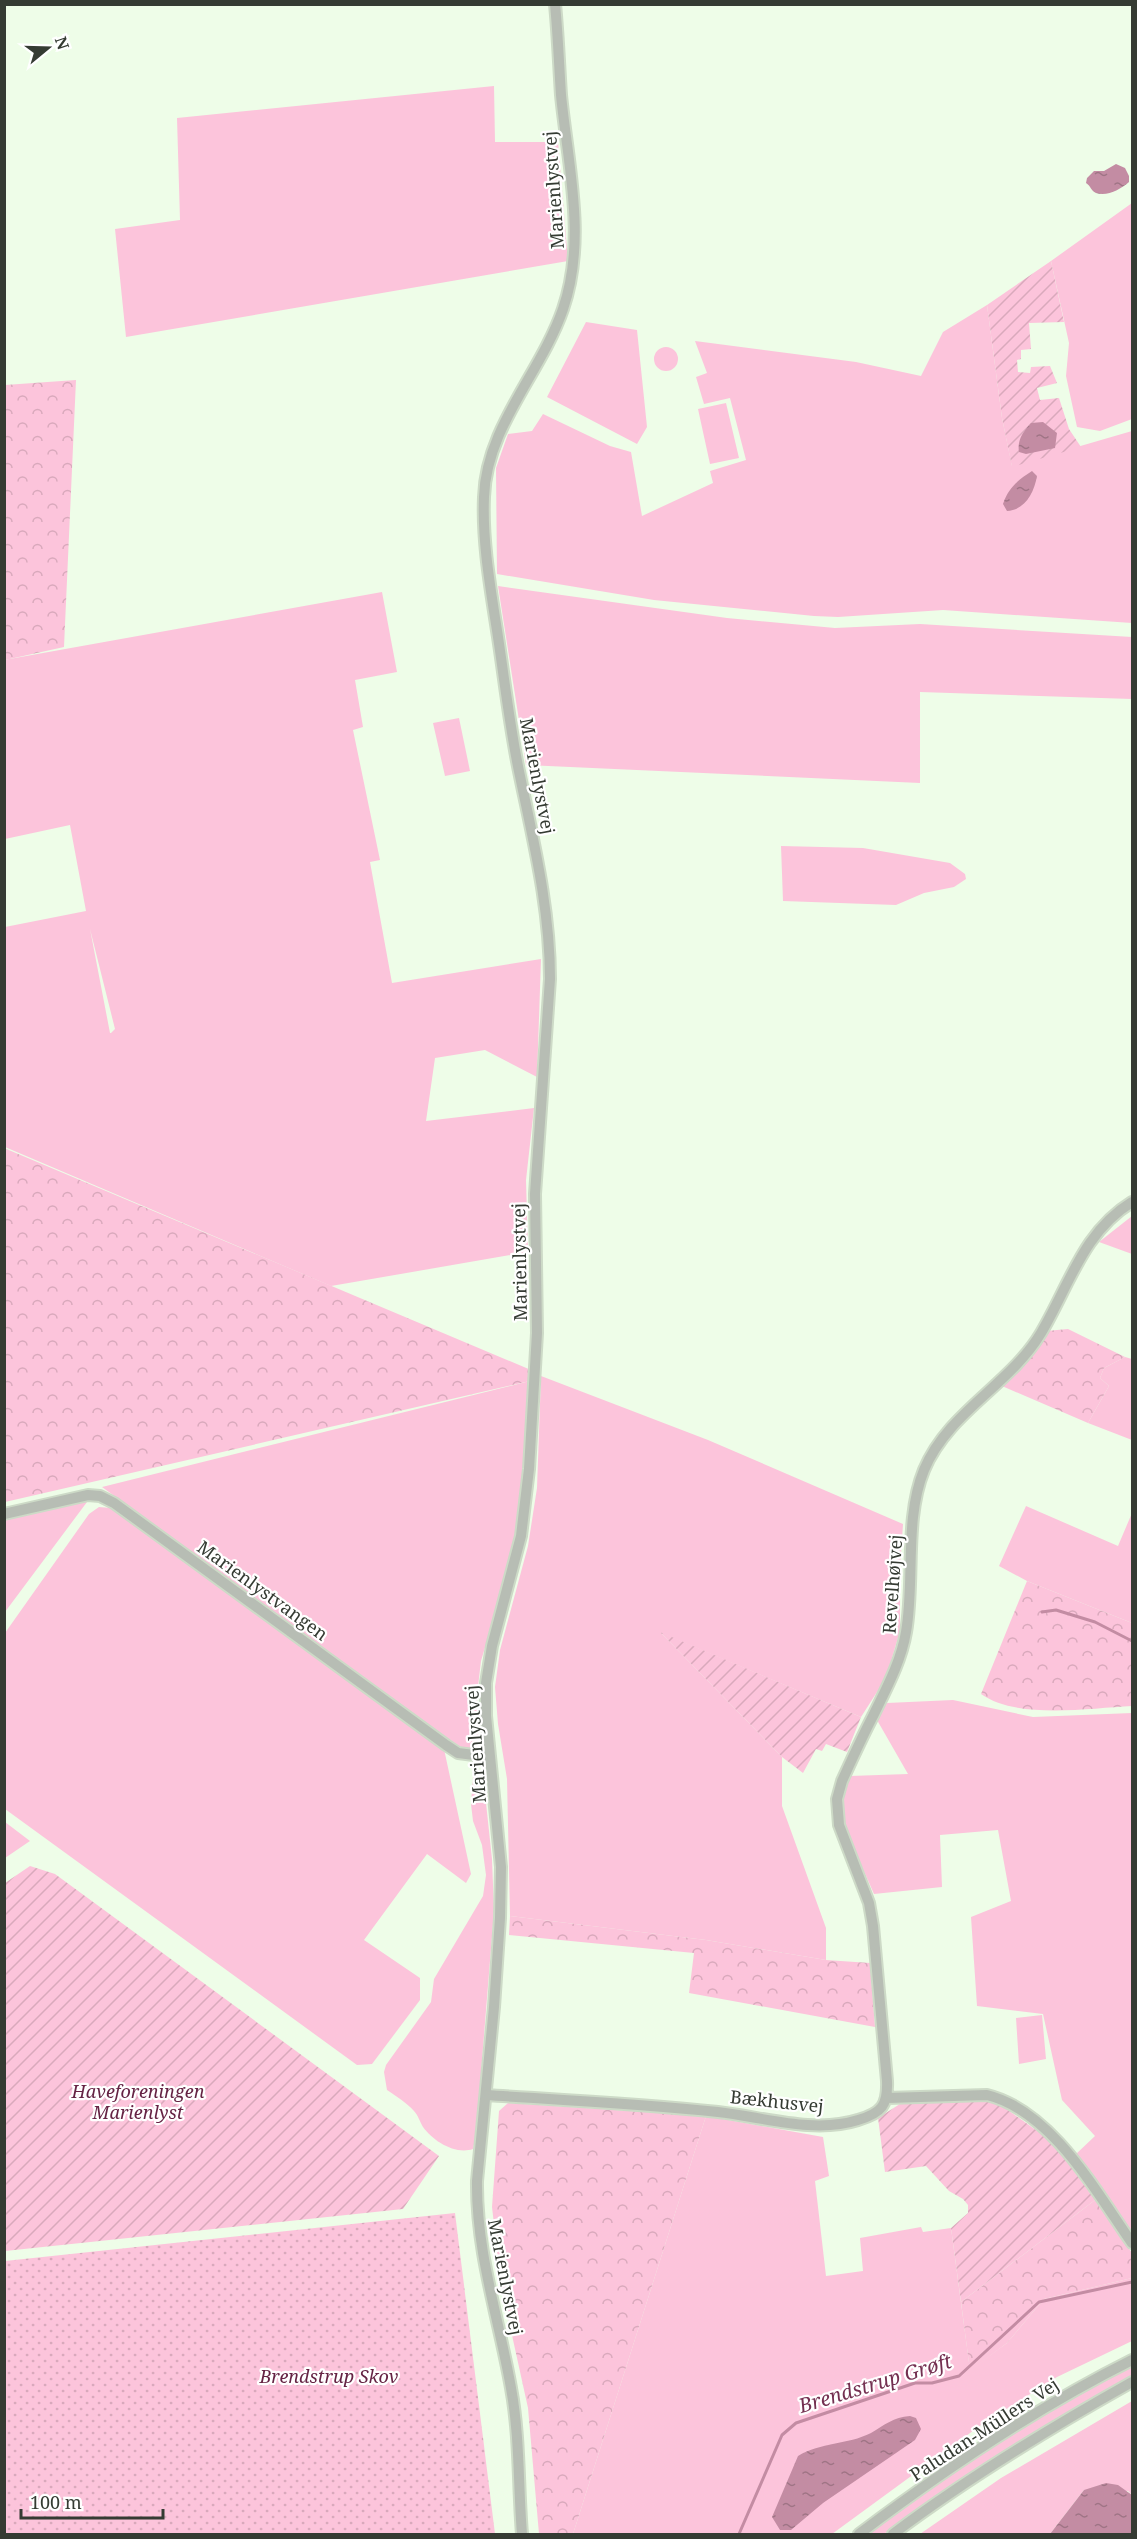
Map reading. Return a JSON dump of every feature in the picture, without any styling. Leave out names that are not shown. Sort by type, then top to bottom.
[{"type":"street","name":"Marienlystvej","points":[[522,2535],[515,2408],[479,2229],[477,2181],[496,1985],[501,1867],[490,1757],[486,1683],[492,1646],[521,1536],[529,1469],[537,1333],[535,1194],[549,999],[550,948],[540,864],[519,773],[503,671],[493,602],[483,497],[486,475],[497,439],[555,330],[566,300],[574,264],[574,214],[561,95],[555,4]]},
{"type":"street","name":"Revelhøjvej","points":[[887,2098],[869,1903],[839,1825],[837,1799],[842,1781],[891,1678],[903,1647],[909,1606],[913,1527],[923,1472],[931,1456],[956,1421],[1032,1346],[1080,1257],[1106,1221],[1132,1202]]},
{"type":"street","name":"Marienlystvangen","points":[[4,1514],[88,1496],[100,1496],[114,1503],[446,1745],[458,1753],[490,1757]]},
{"type":"street","name":"Bækhusvej","points":[[486,2095],[708,2111],[817,2125],[875,2114],[887,2098]]},
{"type":"street","points":[[887,2098],[987,2095],[1002,2098],[1039,2122],[1057,2138],[1132,2243]]},
{"type":"street","name":"Paludan-Müllers Vej","points":[[859,2535],[917,2491],[1027,2418],[1132,2360]]},
{"type":"street","name":"Paludan-Müllers Vej","points":[[893,2535],[928,2508],[1037,2436],[1132,2382]]},
{"type":"green space","points":[[494,86],[495,142],[558,142],[568,261],[126,337],[115,229],[180,220],[177,118]]},
{"type":"green space","points":[[1132,203],[1132,419],[1100,431],[1077,427],[1066,376],[1069,343],[1051,261]]},
{"type":"green space","points":[[1051,261],[1064,322],[1029,323],[1031,349],[1021,350],[1021,359],[1017,360],[1018,372],[1030,373],[1031,367],[1050,366],[1057,383],[1037,388],[1040,400],[1059,398],[1069,429],[1081,447],[1012,467],[1002,418],[987,305]]},
{"type":"green space","points":[[987,305],[1002,418],[1012,466],[1132,431],[1132,623],[943,610],[838,617],[814,616],[654,600],[497,574],[496,468],[508,434],[532,431],[543,414],[610,446],[631,452],[642,516],[713,483],[710,471],[746,460],[730,398],[704,404],[696,377],[707,373],[695,341],[856,362],[921,376],[943,332]]},
{"type":"green space","points":[[586,322],[637,330],[647,427],[637,444],[547,397]]},
{"type":"green space","points":[[666,347],[675,350],[678,359],[675,368],[666,371],[657,368],[654,359],[657,350]]},
{"type":"green space","points":[[76,380],[64,647],[5,660],[5,385]]},
{"type":"green space","points":[[726,403],[739,458],[710,464],[698,409]]},
{"type":"green space","points":[[498,586],[727,618],[835,628],[920,624],[1132,637],[1132,699],[920,692],[920,783],[526,765]]},
{"type":"green space","points":[[382,592],[397,672],[355,680],[363,727],[353,730],[380,860],[370,862],[392,983],[541,959],[537,1077],[485,1050],[435,1058],[426,1121],[534,1108],[526,1180],[528,1252],[331,1286],[5,1147],[5,927],[86,911],[70,825],[5,839],[4,660]],"holes":[[[90,929],[115,1029],[110,1033]]]},
{"type":"green space","points":[[459,718],[470,771],[445,776],[433,723]]},
{"type":"green space","points":[[781,846],[863,848],[950,863],[965,874],[966,879],[954,887],[924,893],[896,905],[783,901]]},
{"type":"green space","points":[[4,1148],[531,1370],[530,1381],[5,1502]]},
{"type":"green space","points":[[1132,1216],[1132,1254],[1099,1242]]},
{"type":"green space","points":[[1068,1329],[1125,1357],[1104,1368],[1100,1378],[1109,1386],[1088,1423],[1002,1386],[1030,1357],[1046,1331]]},
{"type":"green space","points":[[1125,1357],[1132,1359],[1132,1440],[1088,1423],[1109,1386],[1100,1378],[1104,1368]]},
{"type":"green space","points":[[541,1376],[708,1440],[903,1524],[900,1631],[886,1678],[861,1717],[661,1633],[782,1757],[782,1806],[826,1928],[826,1960],[706,1940],[510,1916],[507,1779],[498,1724],[495,1687],[500,1650],[528,1546],[537,1488]]},
{"type":"green space","points":[[530,1381],[519,1514],[509,1566],[481,1661],[477,1695],[477,1747],[467,1751],[102,1487]]},
{"type":"green space","points":[[78,1501],[87,1502],[5,1612],[5,1518]]},
{"type":"green space","points":[[1026,1506],[1118,1546],[1132,1513],[1132,1623],[1027,1581],[999,1566]]},
{"type":"green space","points":[[99,1507],[111,1508],[131,1520],[444,1749],[471,1874],[466,1883],[427,1854],[364,1940],[420,1978],[420,2000],[372,2064],[357,2065],[5,1809],[5,1633],[89,1514]]},
{"type":"green space","points":[[1027,1581],[1132,1623],[1132,1706],[1034,1710],[996,1702],[981,1694]]},
{"type":"green space","points":[[660,1632],[861,1717],[847,1752],[826,1744],[822,1751],[816,1749],[803,1773],[782,1757]]},
{"type":"green space","points":[[953,1700],[1033,1717],[1132,1713],[1132,2235],[1075,2155],[1095,2136],[1062,2100],[1043,2014],[977,2006],[971,1917],[1011,1901],[998,1830],[940,1835],[942,1887],[874,1894],[847,1833],[841,1805],[850,1776],[908,1774],[877,1720],[887,1703]]},
{"type":"green space","points":[[474,1764],[483,1775],[492,1859],[494,1911],[476,2135],[473,2149],[459,2150],[445,2146],[427,2132],[417,2114],[387,2090],[384,2072],[386,2065],[431,2002],[434,1979],[483,1896],[486,1875],[482,1845],[473,1821],[471,1804]]},
{"type":"green space","points":[[5,1822],[30,1841],[4,1858]]},
{"type":"green space","name":"Haveforeningen Marienlyst","points":[[30,1866],[55,1874],[439,2156],[403,2209],[5,2251],[5,1883]]},
{"type":"green space","points":[[510,1916],[706,1940],[826,1960],[870,1963],[875,2027],[689,1993],[694,1953],[509,1935]]},
{"type":"green space","points":[[1042,2015],[1046,2059],[1019,2064],[1016,2018]]},
{"type":"green space","points":[[984,2100],[998,2103],[1054,2143],[1095,2200],[961,2302],[951,2228],[968,2213],[968,2205],[963,2199],[949,2191],[926,2166],[885,2172],[878,2118],[903,2102]]},
{"type":"green space","points":[[508,2103],[706,2116],[573,2534],[539,2534],[528,2408],[501,2285],[492,2207],[499,2111]]},
{"type":"green space","points":[[706,2116],[823,2137],[829,2176],[815,2181],[826,2276],[863,2271],[860,2238],[921,2227],[923,2232],[951,2228],[970,2370],[1007,2343],[1044,2299],[1132,2278],[1132,2341],[1057,2377],[981,2425],[832,2534],[573,2534]]},
{"type":"green space","points":[[1095,2200],[1132,2253],[1132,2278],[1044,2299],[1007,2343],[970,2371],[961,2302]]},
{"type":"green space","name":"Brendstrup Skov","points":[[455,2213],[495,2534],[5,2534],[5,2261]]},
{"type":"green space","points":[[1132,2367],[1132,2377],[1035,2432],[942,2492],[884,2534],[869,2534],[997,2444],[1063,2404]]},
{"type":"green space","points":[[1132,2401],[1132,2495],[1128,2491],[1084,2490],[1050,2534],[920,2534],[1001,2478]]},
{"type":"water","points":[[1116,164],[1125,168],[1129,182],[1114,192],[1100,194],[1094,192],[1086,183],[1087,178],[1094,171],[1104,171]]},
{"type":"water","points":[[1043,422],[1057,433],[1055,448],[1026,454],[1019,452],[1020,440],[1028,426],[1031,423]]},
{"type":"water","points":[[1032,471],[1037,476],[1028,499],[1019,508],[1007,511],[1003,504],[1008,493],[1018,481]]},
{"type":"water","points":[[910,2416],[916,2418],[921,2429],[915,2440],[823,2503],[791,2530],[780,2530],[772,2517],[798,2456],[816,2448],[862,2437],[894,2420]]},
{"type":"water","points":[[1106,2483],[1118,2485],[1132,2495],[1132,2534],[1050,2534],[1084,2490]]},
{"type":"waterway","points":[[1042,1612],[1056,1610],[1095,1622],[1132,1641]]},
{"type":"waterway","name":"Brendstrup Grøft","points":[[739,2534],[782,2435],[796,2423],[915,2383],[932,2383],[959,2376],[1039,2302],[1132,2282]]}]
